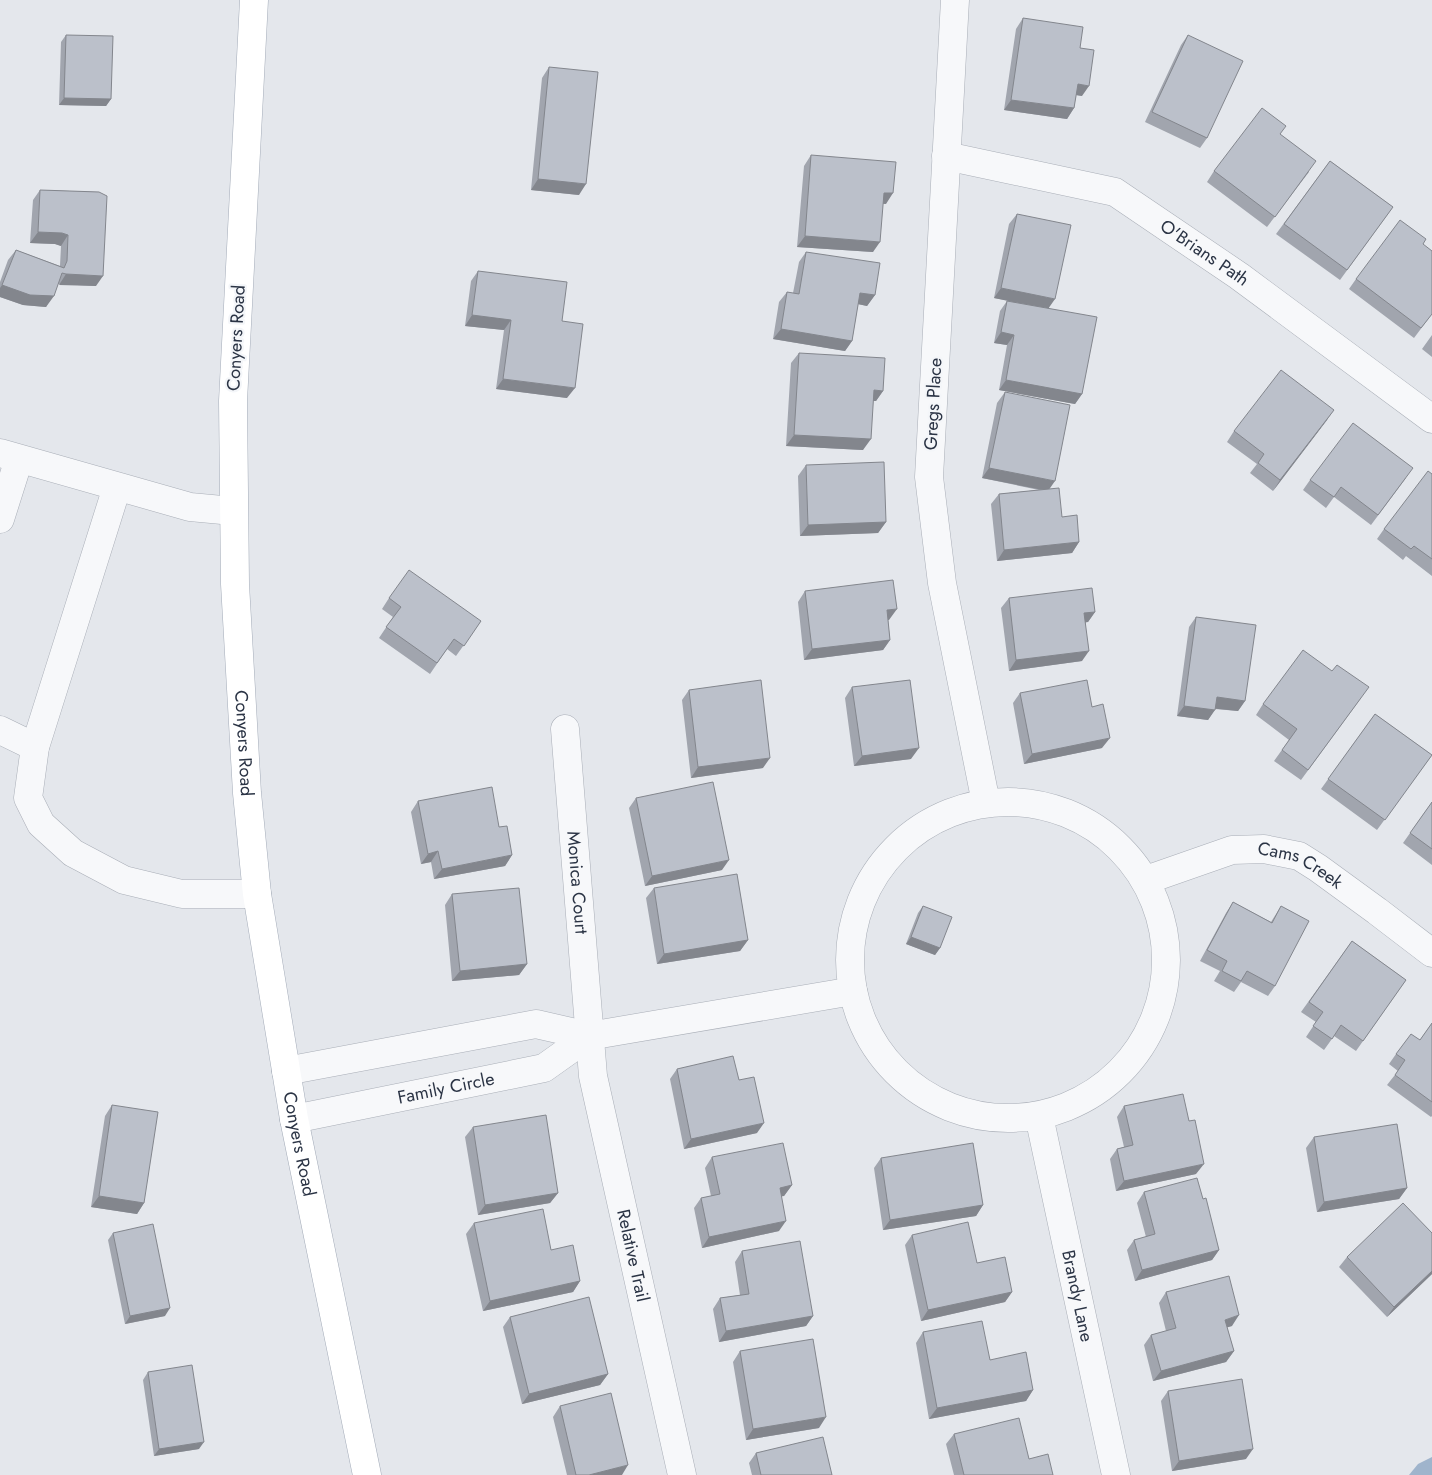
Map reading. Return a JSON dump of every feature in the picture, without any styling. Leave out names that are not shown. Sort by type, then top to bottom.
[{"type":"main road","name":"Conyers Road","points":[[254,0],[234,392],[234,584],[247,793],[257,894],[294,1119],[367,1475]]},
{"type":"street","name":"Gregs Place","points":[[955,0],[929,476],[942,583],[986,804]]},
{"type":"street","name":"O'Brians Path","points":[[946,156],[1115,192],[1240,276],[1432,419]]},
{"type":"street","points":[[0,519],[9,456],[190,507],[233,511]]},
{"type":"street","points":[[118,487],[35,747],[28,798],[41,824],[73,853],[124,880],[182,894],[257,894]]},
{"type":"street","name":"Monica Court","points":[[565,729],[589,1036]]},
{"type":"street","points":[[0,730],[35,747]]},
{"type":"street","points":[[1027,800],[1103,829],[1149,879],[1167,936],[1154,1026],[1142,1047],[1121,1073],[1085,1100],[1040,1116],[985,1118],[951,1108],[923,1095],[897,1074],[870,1040],[856,1005],[849,967],[852,926],[868,884],[914,831],[964,806],[1027,800]]},
{"type":"street","name":"Cams Creek","points":[[1149,879],[1232,850],[1264,849],[1299,856],[1377,911],[1432,953]]},
{"type":"street","name":"Family Circle","points":[[286,1071],[536,1024],[589,1036],[853,991]]},
{"type":"street","name":"Family Circle","points":[[294,1119],[544,1068],[589,1036]]},
{"type":"street","name":"Relative Trail","points":[[589,1036],[593,1076],[682,1475]]},
{"type":"street","name":"Brandy Lane","points":[[1040,1116],[1116,1475]]},
{"type":"water","points":[[1432,1457],[1432,1475],[1409,1475],[1418,1464]]},
{"type":"building","points":[[1023,18],[1083,27],[1080,48],[1094,50],[1089,86],[1078,84],[1074,108],[1011,100]]},
{"type":"building","points":[[66,35],[113,36],[111,99],[64,98]]},
{"type":"building","points":[[1188,35],[1243,61],[1207,138],[1152,112]]},
{"type":"building","points":[[549,67],[598,72],[586,184],[538,179]]},
{"type":"building","points":[[1262,108],[1286,126],[1280,134],[1316,161],[1275,217],[1214,171]]},
{"type":"building","points":[[811,155],[896,162],[893,193],[884,193],[880,242],[805,236]]},
{"type":"building","points":[[1330,161],[1393,207],[1347,270],[1284,224]]},
{"type":"building","points":[[40,190],[99,192],[107,196],[103,276],[62,273],[54,296],[30,295],[2,285],[16,250],[64,268],[67,261],[68,235],[38,232]]},
{"type":"building","points":[[1017,214],[1071,225],[1055,299],[1001,288]]},
{"type":"building","points":[[1400,220],[1426,239],[1423,244],[1432,251],[1432,314],[1421,328],[1356,279]]},
{"type":"building","points":[[806,252],[880,263],[875,295],[860,293],[852,341],[781,329],[787,292],[799,294]]},
{"type":"building","points":[[478,271],[567,282],[562,321],[583,324],[575,388],[503,379],[511,320],[472,315]]},
{"type":"building","points":[[1007,301],[1097,317],[1082,394],[1006,380],[1014,335],[1001,332]]},
{"type":"building","points":[[799,353],[885,358],[883,391],[874,390],[871,439],[794,435]]},
{"type":"building","points":[[1281,370],[1334,410],[1280,480],[1258,463],[1264,454],[1234,431]]},
{"type":"building","points":[[1005,392],[1070,405],[1055,481],[989,468]]},
{"type":"building","points":[[1353,423],[1413,468],[1378,515],[1341,487],[1334,497],[1310,480]]},
{"type":"building","points":[[884,462],[886,522],[808,525],[806,465]]},
{"type":"building","points":[[1428,471],[1432,474],[1432,559],[1414,546],[1411,549],[1384,529]]},
{"type":"building","points":[[1059,488],[1062,517],[1077,515],[1079,542],[1004,550],[999,494]]},
{"type":"building","points":[[409,570],[481,621],[464,646],[454,639],[437,663],[386,627],[401,607],[389,598]]},
{"type":"building","points":[[893,580],[897,609],[887,610],[890,640],[812,649],[805,591]]},
{"type":"building","points":[[1092,588],[1095,612],[1084,613],[1089,651],[1016,660],[1009,598]]},
{"type":"building","points":[[1196,617],[1256,625],[1245,701],[1217,697],[1215,710],[1184,706]]},
{"type":"building","points":[[1303,650],[1332,671],[1337,665],[1369,687],[1308,770],[1282,750],[1297,729],[1263,704]]},
{"type":"building","points":[[761,680],[770,758],[698,767],[689,690]]},
{"type":"building","points":[[910,680],[919,748],[862,756],[852,687]]},
{"type":"building","points":[[1087,680],[1092,707],[1103,704],[1110,738],[1032,754],[1020,693]]},
{"type":"building","points":[[1375,714],[1432,755],[1385,820],[1328,779]]},
{"type":"building","points":[[713,782],[729,860],[652,876],[636,798]]},
{"type":"building","points":[[492,787],[499,827],[507,826],[512,855],[442,869],[438,851],[428,854],[418,801]]},
{"type":"building","points":[[1432,802],[1432,849],[1410,833]]},
{"type":"building","points":[[737,874],[748,940],[664,954],[654,888]]},
{"type":"building","points":[[519,888],[527,964],[460,971],[452,894]]},
{"type":"building","points":[[1233,902],[1272,923],[1281,906],[1309,921],[1275,986],[1247,971],[1241,981],[1222,971],[1227,961],[1207,950]]},
{"type":"building","points":[[923,906],[952,917],[940,948],[911,937]]},
{"type":"building","points":[[1352,941],[1406,980],[1363,1041],[1341,1025],[1332,1039],[1313,1026],[1323,1012],[1309,1002]]},
{"type":"building","points":[[1432,1023],[1432,1102],[1395,1075],[1405,1060],[1396,1054],[1411,1034],[1420,1040]]},
{"type":"building","points":[[733,1056],[739,1080],[754,1077],[764,1123],[691,1139],[677,1069]]},
{"type":"building","points":[[1183,1094],[1189,1121],[1195,1120],[1204,1164],[1124,1181],[1117,1149],[1133,1145],[1124,1106]]},
{"type":"building","points":[[112,1105],[158,1112],[144,1203],[99,1196]]},
{"type":"building","points":[[546,1115],[558,1193],[485,1205],[473,1127]]},
{"type":"building","points":[[1397,1124],[1407,1188],[1324,1202],[1314,1137]]},
{"type":"building","points":[[783,1143],[792,1185],[780,1188],[786,1221],[709,1237],[701,1198],[720,1194],[712,1157]]},
{"type":"building","points":[[973,1143],[983,1205],[890,1220],[881,1158]]},
{"type":"building","points":[[1197,1178],[1203,1199],[1206,1198],[1219,1250],[1142,1270],[1134,1240],[1155,1234],[1144,1192]]},
{"type":"building","points":[[1403,1203],[1432,1233],[1432,1271],[1394,1307],[1347,1257]]},
{"type":"building","points":[[543,1209],[551,1250],[573,1245],[580,1281],[490,1301],[474,1223]]},
{"type":"building","points":[[968,1222],[977,1263],[1005,1257],[1012,1292],[928,1310],[912,1235]]},
{"type":"building","points":[[153,1224],[170,1308],[130,1316],[113,1233]]},
{"type":"building","points":[[800,1241],[813,1316],[726,1331],[720,1298],[749,1294],[742,1251]]},
{"type":"building","points":[[1229,1276],[1239,1315],[1225,1320],[1234,1351],[1161,1371],[1151,1335],[1176,1328],[1166,1292]]},
{"type":"building","points":[[589,1297],[608,1374],[529,1394],[510,1317]]},
{"type":"building","points":[[982,1321],[990,1360],[1026,1352],[1033,1390],[937,1408],[923,1332]]},
{"type":"building","points":[[813,1339],[826,1417],[753,1429],[740,1351]]},
{"type":"building","points":[[192,1365],[204,1442],[159,1449],[148,1372]]},
{"type":"building","points":[[1242,1379],[1253,1449],[1179,1461],[1168,1391]]},
{"type":"building","points":[[611,1393],[628,1465],[589,1475],[576,1475],[560,1406]]},
{"type":"building","points":[[1019,1418],[1029,1459],[1048,1454],[1053,1475],[964,1475],[954,1434]]},
{"type":"building","points":[[823,1437],[832,1475],[761,1475],[756,1453]]}]
